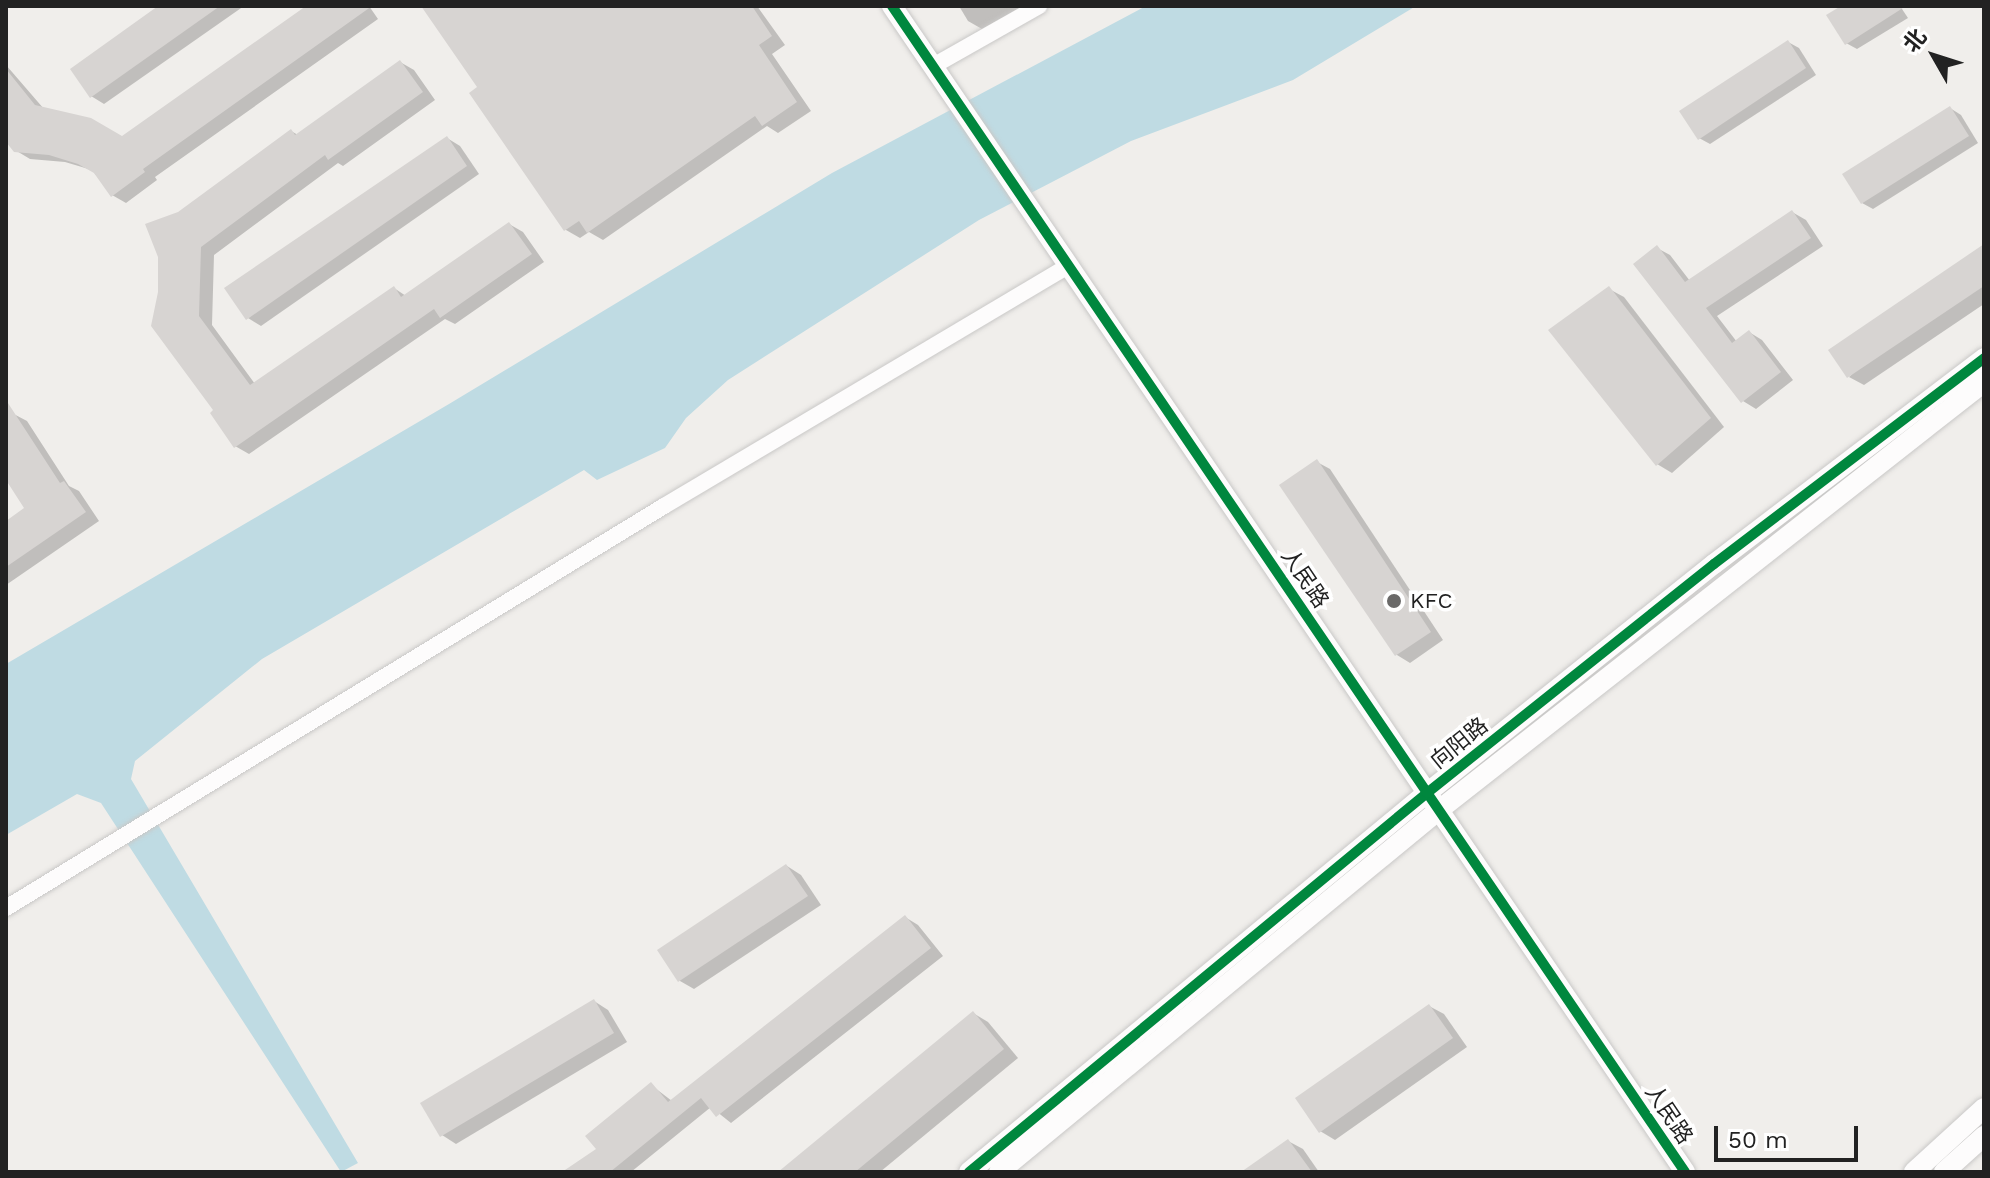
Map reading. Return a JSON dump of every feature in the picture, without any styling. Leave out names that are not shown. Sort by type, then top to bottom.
[{"type":"street","name":"人民路","points":[[892,6],[1685,1172]]},
{"type":"street","points":[[933,66],[1039,6]]},
{"type":"street","points":[[6,908],[664,506],[1069,266]]},
{"type":"street","name":"向阳路","points":[[999,1172],[1714,564],[1984,358]]},
{"type":"street","name":"向阳路","points":[[969,1172],[1433,802],[1984,382]]},
{"type":"street","points":[[1914,1172],[1984,1108]]},
{"type":"street","points":[[1944,1172],[1984,1136]]},
{"type":"water","points":[[1146,6],[1416,6],[1293,80],[1131,141],[979,220],[728,380],[686,418],[665,448],[597,480],[584,470],[262,659],[135,761],[131,779],[358,1163],[341,1172],[101,803],[77,794],[6,835],[6,664],[449,404],[832,173]]},
{"type":"building","points":[[158,6],[220,6],[90,98],[70,69]]},
{"type":"building","points":[[306,6],[372,6],[143,169],[145,172],[111,197],[94,173],[78,164],[49,155],[14,152],[6,142],[6,69],[35,105],[91,118],[122,136]]},
{"type":"building","points":[[421,6],[752,6],[772,36],[759,45],[797,102],[762,126],[755,116],[587,233],[579,221],[564,231],[469,93],[477,87]]},
{"type":"building","points":[[1841,6],[1906,6],[1845,45],[1826,15]]},
{"type":"building","points":[[1788,40],[1806,68],[1698,140],[1679,111]]},
{"type":"building","points":[[400,60],[423,92],[328,160],[325,155],[201,247],[199,316],[250,385],[394,286],[401,297],[509,222],[532,254],[440,318],[434,309],[234,448],[210,413],[213,410],[151,326],[158,292],[158,257],[145,224],[178,212],[291,129],[295,135]]},
{"type":"building","points":[[1950,106],[1969,136],[1861,204],[1842,174]]},
{"type":"building","points":[[447,136],[467,166],[246,320],[224,288]]},
{"type":"building","points":[[1792,210],[1811,238],[1706,308],[1732,343],[1749,330],[1781,372],[1741,403],[1633,264],[1657,245],[1685,282]]},
{"type":"building","points":[[1984,244],[1984,286],[1847,378],[1828,350]]},
{"type":"building","points":[[1609,286],[1711,418],[1656,466],[1548,330]]},
{"type":"building","points":[[6,400],[60,483],[64,481],[86,512],[6,567],[6,521],[24,508],[6,480]]},
{"type":"building","points":[[1317,459],[1431,632],[1395,656],[1279,485]]},
{"type":"building","points":[[786,864],[808,896],[678,982],[657,950]]},
{"type":"building","points":[[905,915],[931,948],[716,1117],[701,1098],[610,1172],[562,1172],[596,1149],[585,1136],[651,1082],[668,1102]]},
{"type":"building","points":[[594,999],[614,1033],[440,1137],[420,1103]]},
{"type":"building","points":[[1429,1004],[1453,1038],[1319,1133],[1295,1098]]},
{"type":"building","points":[[973,1011],[1004,1049],[855,1172],[778,1172]]},
{"type":"building","points":[[1288,1139],[1312,1172],[1241,1172]]},
{"type":"cycle path","points":[[892,6],[1685,1172]]},
{"type":"cycle path","points":[[969,1172],[1427,793],[1714,564],[1984,358]]},
{"type":"place","name":"KFC","points":[[1394,601]]}]
